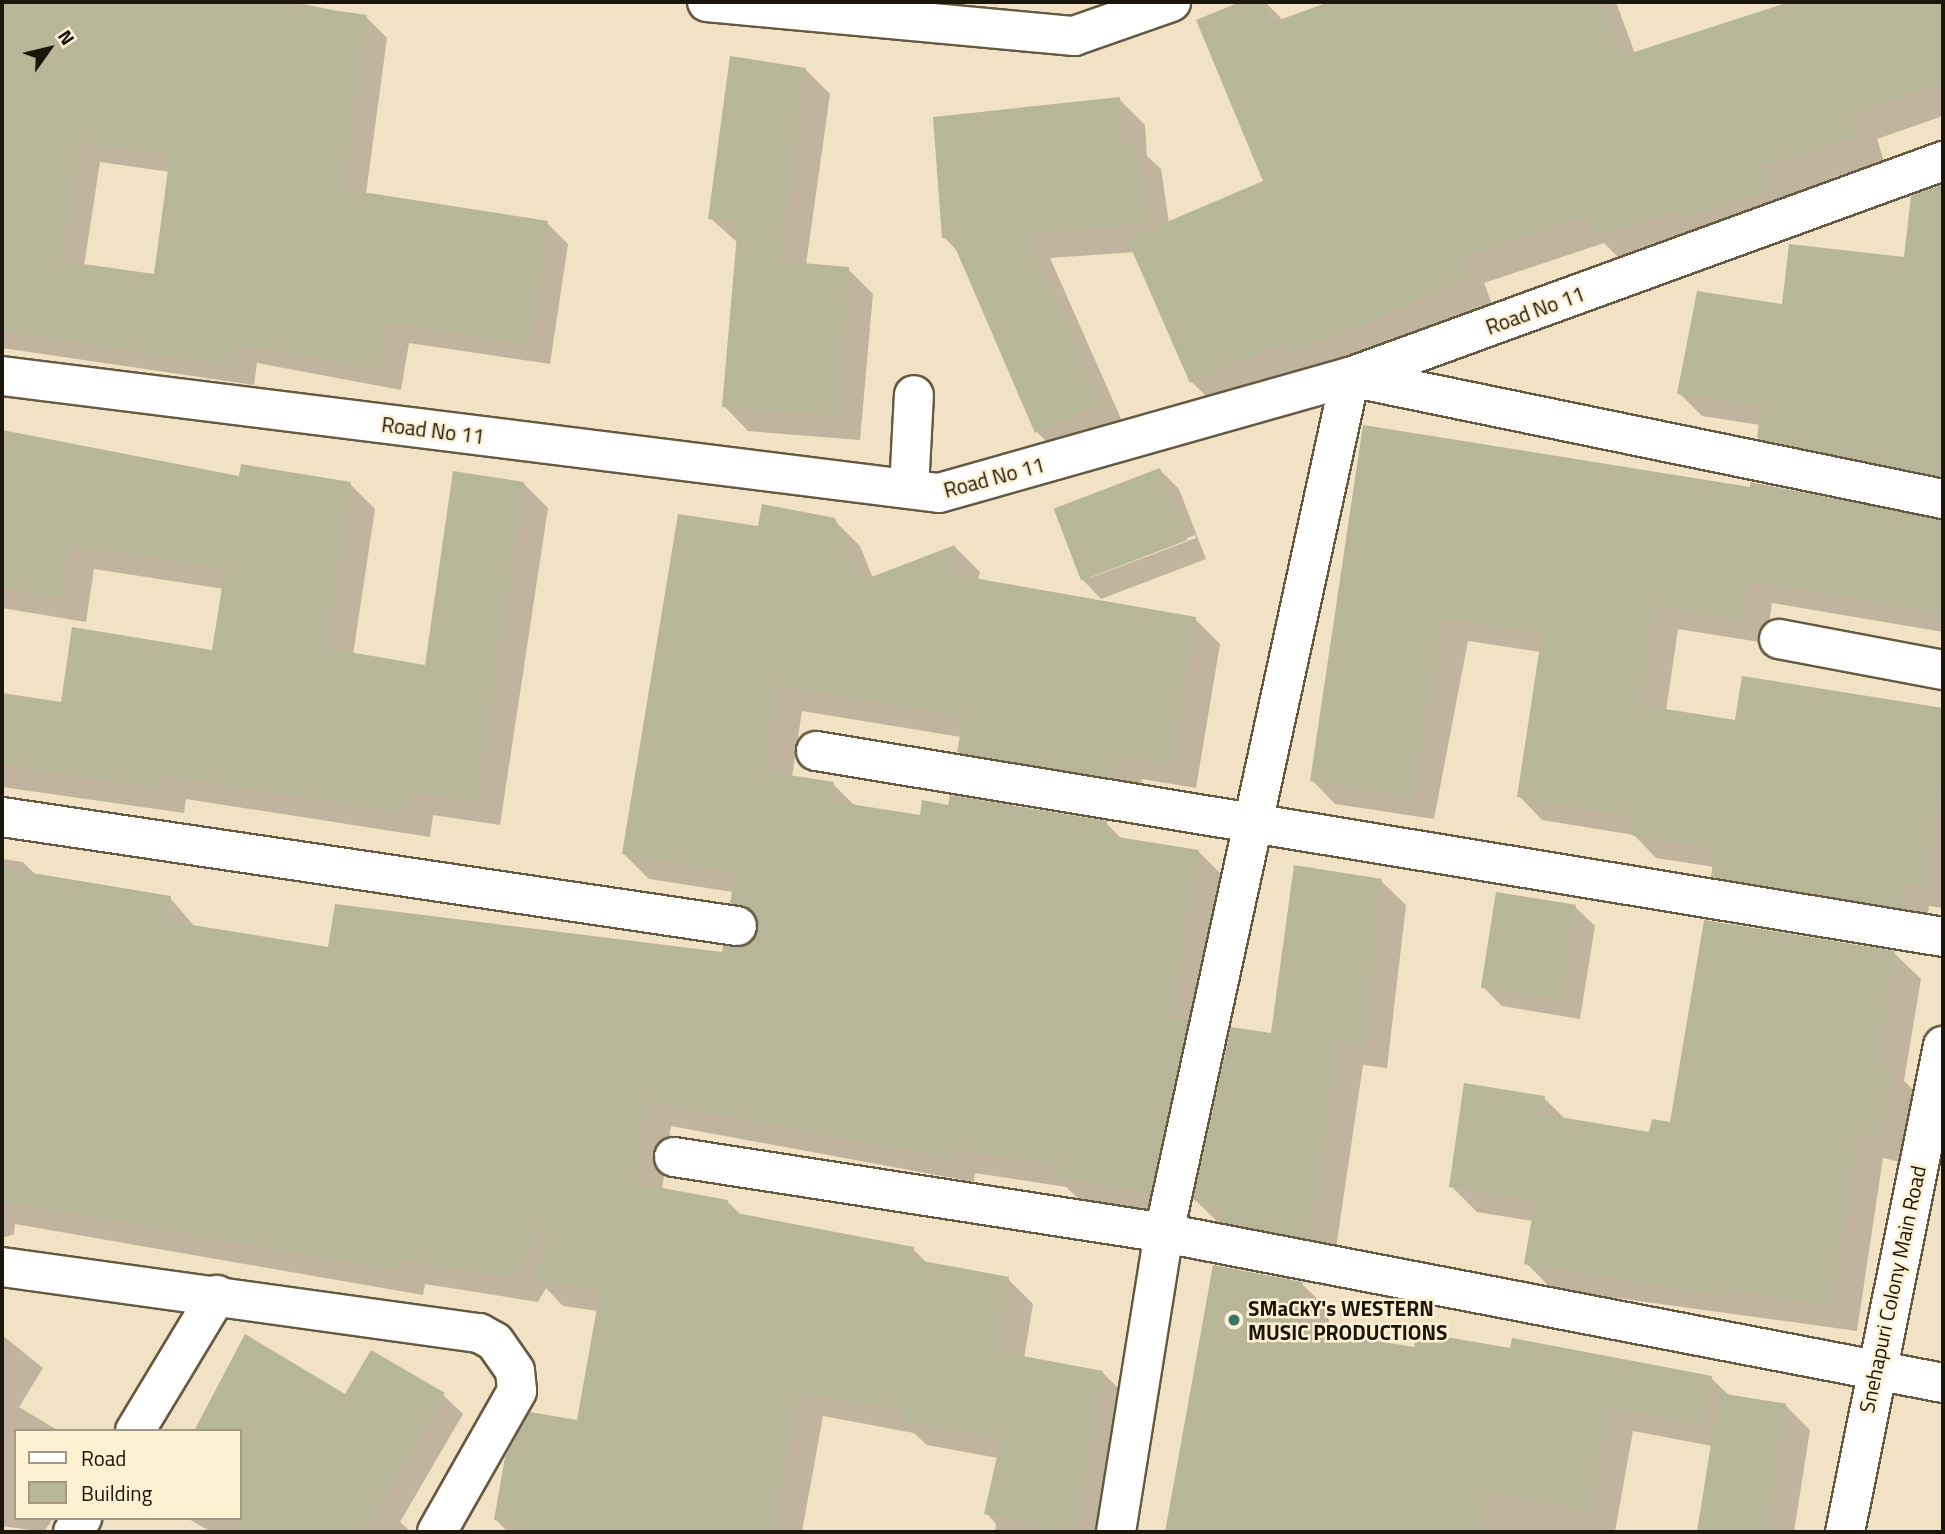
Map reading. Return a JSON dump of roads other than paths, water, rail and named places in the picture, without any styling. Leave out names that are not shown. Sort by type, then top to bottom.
[{"type":"street","points":[[708,2],[1074,36],[1171,2]]},
{"type":"street","name":"Road No 11","points":[[2,376],[940,494],[1350,377],[1943,161]]},
{"type":"street","points":[[1116,1532],[1164,1233],[1350,377],[1943,499]]},
{"type":"street","points":[[909,489],[914,395]]},
{"type":"street","points":[[1779,639],[1943,670]]},
{"type":"street","points":[[816,751],[1943,937]]},
{"type":"street","points":[[2,817],[737,926]]},
{"type":"street","name":"Snehapuri Colony Main Road","points":[[1845,1532],[1874,1371],[1943,1046]]},
{"type":"street","points":[[674,1157],[1164,1233],[1943,1383]]},
{"type":"street","points":[[2,1267],[479,1333],[495,1342],[515,1371],[517,1391],[437,1532]]},
{"type":"street","points":[[136,1429],[217,1295]]},
{"type":"place","name":"SMaCkY's WESTERN MUSIC PRODUCTIONS","points":[[1234,1320]]}]
